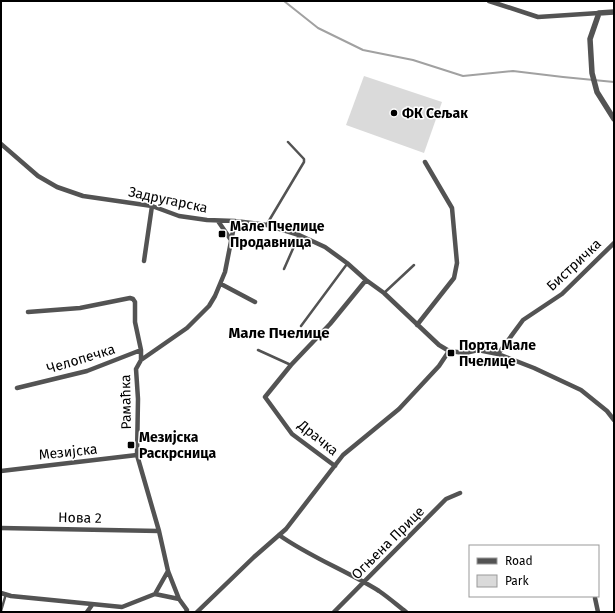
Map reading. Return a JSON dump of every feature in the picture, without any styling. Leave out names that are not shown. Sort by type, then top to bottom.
[{"type":"street","points":[[489,1],[538,17],[614,12]]},
{"type":"street","points":[[600,13],[590,39],[594,80],[600,98],[614,119]]},
{"type":"street","name":"Задругарска","points":[[1,144],[38,176],[57,187],[83,196],[152,206],[179,216],[267,225],[299,235],[325,247],[384,293],[417,325],[449,351]]},
{"type":"street","points":[[417,325],[454,278],[457,263],[452,208],[425,162]]},
{"type":"street","points":[[144,262],[152,206]]},
{"type":"street","points":[[218,221],[231,240]]},
{"type":"street","name":"Рамаћка","points":[[186,612],[179,599],[168,570],[159,531],[137,455],[138,399],[136,369],[141,360],[187,328],[209,306],[221,284],[225,272],[235,221]]},
{"type":"street","name":"Бистричка","points":[[498,354],[523,320],[562,294],[614,242]]},
{"type":"street","name":"Драчка","points":[[335,466],[292,434],[265,397],[291,365],[330,324],[366,280]]},
{"type":"street","points":[[221,284],[255,302]]},
{"type":"street","points":[[28,312],[80,308],[130,298],[133,299],[135,302],[135,322],[141,350],[141,360]]},
{"type":"street","name":"Челопечка","points":[[17,388],[87,371],[141,350]]},
{"type":"street","points":[[197,612],[254,557],[286,529],[343,455],[399,409],[439,366],[449,351],[465,353],[478,350],[498,354],[534,368],[581,390],[607,411],[614,420]]},
{"type":"street","name":"Мезијска","points":[[1,471],[137,455]]},
{"type":"street","name":"Огњена Прице","points":[[334,612],[446,499],[460,493]]},
{"type":"street","name":"Нова 2","points":[[1,528],[159,531]]},
{"type":"street","points":[[279,534],[296,547],[321,559],[380,592],[406,612]]},
{"type":"street","points":[[155,594],[168,570]]},
{"type":"street","points":[[3,594],[122,607],[155,594],[179,599]]},
{"type":"street","points":[[595,598],[598,612]]},
{"type":"street","points":[[86,612],[92,604]]},
{"type":"lane","points":[[267,225],[304,162],[304,159],[288,142]]},
{"type":"lane","points":[[284,269],[299,235]]},
{"type":"lane","points":[[300,326],[347,263]]},
{"type":"lane","points":[[384,293],[414,265]]},
{"type":"lane","points":[[258,350],[291,365]]},
{"type":"lane","points":[[1,611],[3,594]]},
{"type":"green space","name":"ФК Сељак","points":[[364,76],[442,102],[424,153],[346,125]]},
{"type":"waterway","points":[[284,1],[318,28],[363,50],[413,60],[463,76],[513,71],[614,82]]},
{"type":"place","name":"ФК Сељак","points":[[394,113]]},
{"type":"place","name":"Мале Пчелице Продавница","points":[[222,234]]},
{"type":"place","name":"Порта Мале Пчелице","points":[[451,353]]},
{"type":"place","name":"Мезијска Раскрсница","points":[[131,445]]},
{"type":"district","name":"Мале Пчелице","points":[[279,333]]}]
